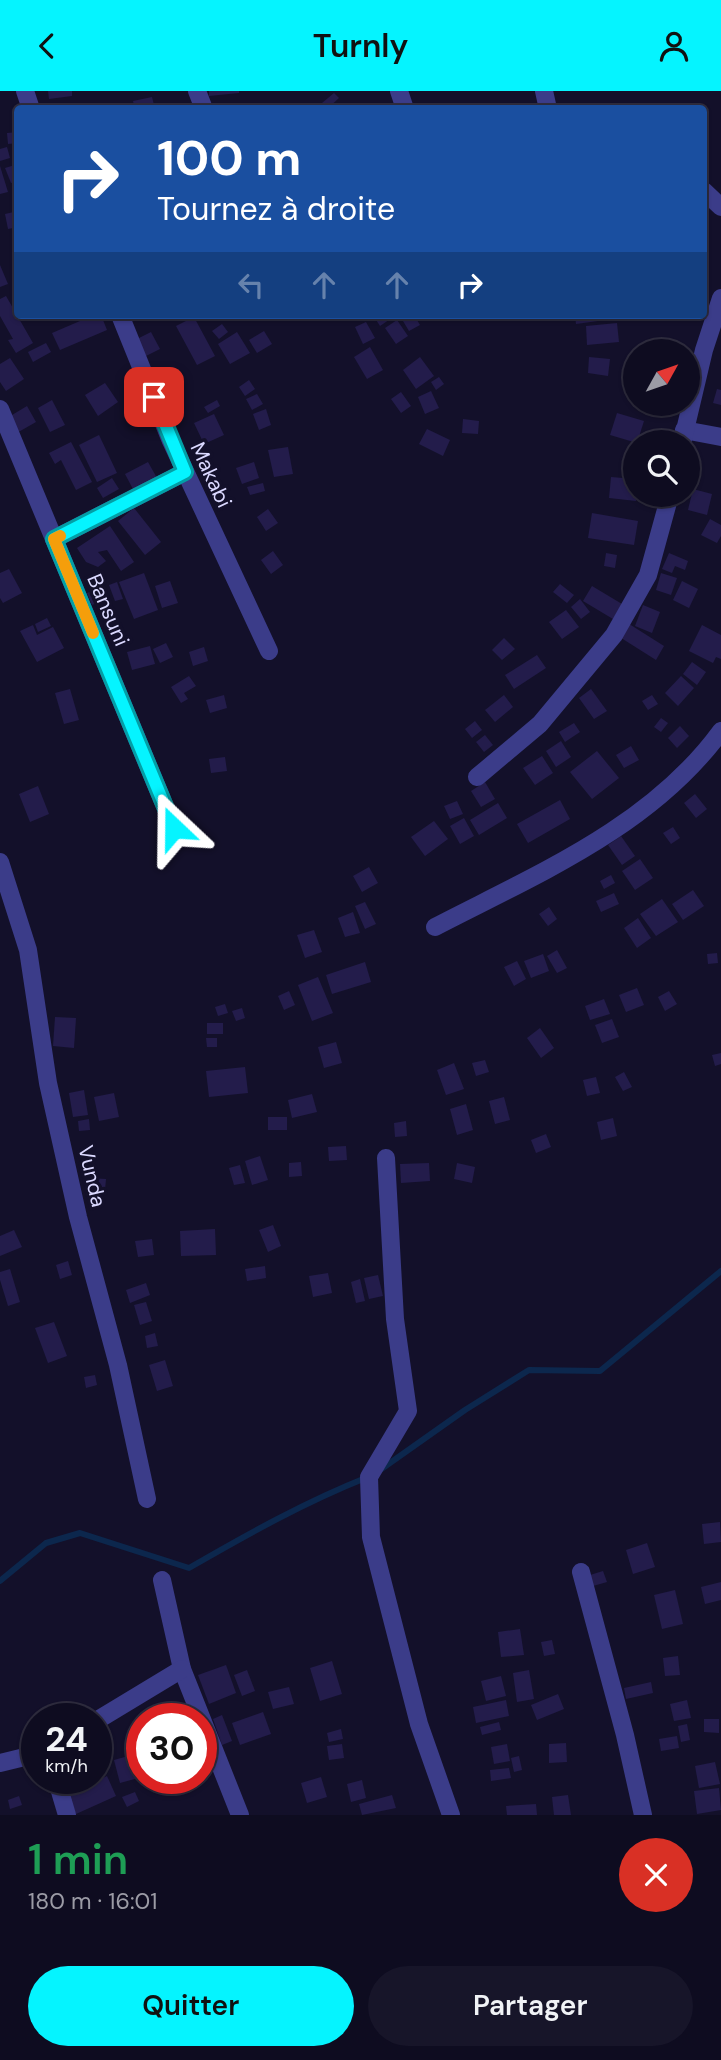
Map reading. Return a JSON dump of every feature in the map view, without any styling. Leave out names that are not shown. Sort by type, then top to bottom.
[{"type":"street","points":[[707,194],[721,207]]},
{"type":"street","points":[[685,430],[721,298]]},
{"type":"street","name":"Makabi","points":[[122,319],[185,472],[269,651]]},
{"type":"street","name":"Bansuni","points":[[0,409],[174,828]]},
{"type":"street","points":[[700,436],[721,437]]},
{"type":"street","points":[[54,539],[185,472]]},
{"type":"street","points":[[477,777],[540,724],[614,635],[648,575],[667,507]]},
{"type":"street","points":[[435,927],[592,845],[663,795],[700,759],[721,731]]},
{"type":"street","name":"Vunda","points":[[0,862],[28,950],[48,1083],[78,1217],[118,1365],[147,1499]]},
{"type":"street","points":[[386,1158],[395,1319],[408,1411],[369,1477],[371,1537],[419,1724],[450,1815]]},
{"type":"street","points":[[581,1572],[625,1735],[643,1815]]},
{"type":"street","points":[[162,1580],[182,1669],[240,1815]]},
{"type":"street","points":[[112,1711],[182,1669]]},
{"type":"street","points":[[0,1763],[21,1757]]},
{"type":"street","points":[[61,1794],[67,1815]]},
{"type":"building","points":[[48,91],[72,91],[72,96],[49,99]]},
{"type":"building","points":[[209,91],[239,91],[239,93],[209,96]]},
{"type":"building","points":[[334,93],[339,98],[331,105],[322,103]]},
{"type":"building","points":[[152,97],[154,105],[134,105],[133,101]]},
{"type":"building","points":[[14,132],[14,143],[8,144],[7,133]]},
{"type":"building","points":[[7,147],[10,158],[0,161],[0,149]]},
{"type":"building","points":[[14,165],[14,182],[11,183],[5,168]]},
{"type":"building","points":[[0,166],[8,192],[0,194]]},
{"type":"building","points":[[14,212],[14,228],[8,229],[5,214]]},
{"type":"building","points":[[0,265],[8,284],[0,287]]},
{"type":"building","points":[[6,296],[14,310],[14,319],[19,319],[33,343],[16,353],[8,340],[13,339],[0,316],[0,299]]},
{"type":"building","points":[[85,319],[103,319],[107,330],[60,350],[52,333]]},
{"type":"building","points":[[195,319],[215,356],[197,365],[176,326]]},
{"type":"building","points":[[376,319],[390,319],[380,326]]},
{"type":"building","points":[[416,319],[420,325],[409,331],[403,321]]},
{"type":"building","points":[[575,319],[598,319],[598,321],[576,324]]},
{"type":"building","points":[[397,320],[408,336],[396,344],[385,328]]},
{"type":"building","points":[[366,322],[375,338],[363,344],[355,327]]},
{"type":"building","points":[[617,323],[619,342],[587,345],[586,326]]},
{"type":"building","points":[[222,324],[228,332],[219,339],[212,331]]},
{"type":"building","points":[[264,331],[272,344],[257,353],[249,340]]},
{"type":"building","points":[[151,332],[160,349],[146,356],[137,339]]},
{"type":"building","points":[[237,332],[250,353],[230,364],[218,344]]},
{"type":"building","points":[[46,343],[51,352],[33,362],[28,352]]},
{"type":"building","points":[[370,347],[383,370],[367,379],[354,357]]},
{"type":"building","points":[[420,357],[434,376],[416,389],[403,370]]},
{"type":"building","points":[[589,357],[610,359],[608,376],[588,373]]},
{"type":"building","points":[[10,358],[24,379],[6,391],[0,382],[0,364]]},
{"type":"building","points":[[439,377],[444,384],[436,390],[431,382]]},
{"type":"building","points":[[249,380],[255,389],[245,396],[239,387]]},
{"type":"building","points":[[105,383],[118,402],[98,416],[85,395]]},
{"type":"building","points":[[717,389],[721,390],[721,405],[713,403]]},
{"type":"building","points":[[431,391],[439,408],[425,414],[418,397]]},
{"type":"building","points":[[401,392],[411,406],[401,413],[391,399]]},
{"type":"building","points":[[257,394],[263,404],[252,410],[246,399]]},
{"type":"building","points":[[52,400],[65,425],[50,432],[38,408]]},
{"type":"building","points":[[217,400],[220,406],[208,413],[204,407]]},
{"type":"building","points":[[27,406],[36,422],[15,434],[7,418]]},
{"type":"building","points":[[266,409],[271,425],[259,430],[253,414]]},
{"type":"building","points":[[617,413],[623,417],[644,421],[641,430],[623,430],[623,439],[610,435]]},
{"type":"building","points":[[214,414],[224,435],[204,444],[194,423]]},
{"type":"building","points":[[463,419],[479,421],[478,434],[462,433]]},
{"type":"building","points":[[427,429],[450,440],[443,456],[419,444]]},
{"type":"building","points":[[99,435],[117,473],[97,482],[79,445]]},
{"type":"building","points":[[71,442],[92,482],[76,490],[61,460],[55,464],[49,453]]},
{"type":"building","points":[[288,447],[293,474],[274,477],[268,450]]},
{"type":"building","points":[[148,462],[157,478],[134,491],[125,474]]},
{"type":"building","points":[[254,462],[259,478],[242,484],[236,468]]},
{"type":"building","points":[[611,477],[623,478],[623,500],[609,498]]},
{"type":"building","points":[[112,478],[119,489],[103,498],[97,488]]},
{"type":"building","points":[[263,483],[265,491],[250,495],[247,487]]},
{"type":"building","points":[[700,491],[712,494],[707,515],[688,510],[689,507],[700,507]]},
{"type":"building","points":[[134,508],[161,542],[145,555],[118,521]]},
{"type":"building","points":[[268,509],[278,523],[266,531],[257,517]]},
{"type":"building","points":[[592,513],[638,521],[634,545],[588,538]]},
{"type":"building","points":[[710,519],[721,525],[721,536],[717,543],[701,535]]},
{"type":"building","points":[[110,526],[134,562],[121,571],[107,550],[98,552],[106,561],[98,567],[86,562],[77,548]]},
{"type":"building","points":[[273,551],[283,565],[271,574],[261,560]]},
{"type":"building","points":[[606,553],[617,555],[615,568],[604,566]]},
{"type":"building","points":[[669,553],[688,561],[685,570],[675,566],[672,573],[662,569]]},
{"type":"building","points":[[9,569],[22,593],[3,603],[0,598],[0,573]]},
{"type":"building","points":[[144,573],[158,610],[134,619],[119,582]]},
{"type":"building","points":[[661,573],[677,578],[671,595],[656,590]]},
{"type":"building","points":[[170,581],[178,603],[162,608],[155,586]]},
{"type":"building","points":[[682,581],[698,589],[689,608],[673,600]]},
{"type":"building","points":[[117,582],[123,599],[115,601],[109,585]]},
{"type":"building","points":[[560,584],[574,595],[567,603],[553,592]]},
{"type":"building","points":[[104,586],[109,598],[92,605],[87,593]]},
{"type":"building","points":[[592,586],[622,604],[613,619],[583,601]]},
{"type":"building","points":[[580,599],[590,612],[581,619],[571,607]]},
{"type":"building","points":[[643,605],[660,612],[652,633],[635,626]]},
{"type":"building","points":[[566,610],[579,627],[562,639],[549,622]]},
{"type":"building","points":[[47,618],[51,626],[38,632],[35,624]]},
{"type":"building","points":[[626,622],[664,646],[656,660],[618,636]]},
{"type":"building","points":[[33,625],[37,635],[53,627],[64,648],[37,662],[20,631]]},
{"type":"building","points":[[702,625],[721,635],[721,659],[716,657],[713,663],[689,651]]},
{"type":"building","points":[[504,638],[515,649],[502,660],[492,650]]},
{"type":"building","points":[[166,643],[173,657],[160,663],[153,649]]},
{"type":"building","points":[[150,646],[155,664],[132,670],[127,652]]},
{"type":"building","points":[[204,647],[208,661],[193,666],[189,652]]},
{"type":"building","points":[[537,655],[546,668],[514,689],[505,675]]},
{"type":"building","points":[[692,662],[706,672],[697,685],[683,674]]},
{"type":"building","points":[[189,676],[196,686],[184,693],[188,699],[181,703],[171,687]]},
{"type":"building","points":[[681,676],[694,688],[678,706],[665,693]]},
{"type":"building","points":[[70,689],[79,720],[64,724],[55,693]]},
{"type":"building","points":[[591,689],[607,711],[594,719],[579,698]]},
{"type":"building","points":[[224,695],[227,708],[210,713],[206,700]]},
{"type":"building","points":[[504,695],[513,707],[495,722],[485,710]]},
{"type":"building","points":[[652,695],[658,704],[648,710],[642,701]]},
{"type":"building","points":[[661,718],[668,723],[661,732],[654,727]]},
{"type":"building","points":[[475,721],[482,730],[472,738],[465,729]]},
{"type":"building","points":[[574,723],[580,732],[565,742],[559,732]]},
{"type":"building","points":[[680,726],[689,736],[677,748],[668,738]]},
{"type":"building","points":[[485,735],[493,745],[484,752],[476,742]]},
{"type":"building","points":[[561,741],[571,757],[556,767],[546,751]]},
{"type":"building","points":[[631,746],[639,760],[624,768],[616,755]]},
{"type":"building","points":[[597,751],[619,778],[592,799],[570,772]]},
{"type":"building","points":[[542,756],[553,773],[535,785],[523,768]]},
{"type":"building","points":[[225,757],[227,771],[211,773],[209,759]]},
{"type":"building","points":[[485,782],[495,799],[481,807],[471,791]]},
{"type":"building","points":[[38,786],[49,814],[30,822],[19,794]]},
{"type":"building","points":[[695,794],[707,809],[696,818],[684,803]]},
{"type":"building","points":[[560,800],[570,819],[528,843],[517,824]]},
{"type":"building","points":[[457,801],[463,814],[450,819],[444,806]]},
{"type":"building","points":[[498,803],[507,818],[479,835],[470,820]]},
{"type":"building","points":[[464,818],[474,836],[460,844],[450,826]]},
{"type":"building","points":[[434,821],[448,839],[425,856],[411,837]]},
{"type":"building","points":[[673,827],[680,838],[671,844],[663,833]]},
{"type":"building","points":[[621,836],[635,856],[622,865],[608,845]]},
{"type":"building","points":[[640,859],[653,878],[635,890],[622,871]]},
{"type":"building","points":[[369,867],[378,883],[362,892],[353,876]]},
{"type":"building","points":[[611,875],[615,883],[604,889],[600,881]]},
{"type":"building","points":[[693,890],[704,906],[683,920],[672,904]]},
{"type":"building","points":[[614,893],[619,904],[601,912],[596,901]]},
{"type":"building","points":[[662,899],[678,922],[656,936],[640,914]]},
{"type":"building","points":[[365,902],[376,924],[365,929],[355,906]]},
{"type":"building","points":[[549,907],[557,919],[548,926],[539,914]]},
{"type":"building","points":[[353,912],[360,933],[345,937],[338,918]]},
{"type":"building","points":[[638,918],[651,938],[637,948],[624,928]]},
{"type":"building","points":[[314,930],[322,952],[305,958],[297,935]]},
{"type":"building","points":[[557,950],[567,968],[557,973],[547,956]]},
{"type":"building","points":[[717,953],[718,963],[708,964],[707,954]]},
{"type":"building","points":[[543,954],[549,971],[531,978],[524,961]]},
{"type":"building","points":[[517,961],[526,979],[514,986],[504,967]]},
{"type":"building","points":[[365,962],[371,982],[332,994],[326,975]]},
{"type":"building","points":[[318,977],[333,1013],[312,1021],[298,985]]},
{"type":"building","points":[[637,988],[644,1005],[626,1012],[619,995]]},
{"type":"building","points":[[289,991],[295,1005],[284,1010],[278,996]]},
{"type":"building","points":[[669,991],[677,1004],[665,1011],[658,997]]},
{"type":"building","points":[[604,999],[610,1014],[590,1020],[585,1006]]},
{"type":"building","points":[[225,1004],[228,1013],[218,1016],[215,1007]]},
{"type":"building","points":[[242,1008],[245,1018],[236,1021],[232,1011]]},
{"type":"building","points":[[55,1017],[76,1018],[74,1048],[53,1046]]},
{"type":"building","points":[[612,1019],[619,1037],[602,1043],[595,1025]]},
{"type":"building","points":[[207,1023],[223,1023],[223,1034],[207,1034]]},
{"type":"building","points":[[540,1028],[554,1048],[541,1058],[527,1038]]},
{"type":"building","points":[[206,1038],[217,1038],[217,1047],[207,1047]]},
{"type":"building","points":[[336,1042],[342,1063],[324,1068],[318,1047]]},
{"type":"building","points":[[721,1053],[721,1064],[715,1066],[712,1055]]},
{"type":"building","points":[[485,1060],[489,1072],[476,1076],[472,1063]]},
{"type":"building","points":[[454,1063],[464,1089],[446,1095],[437,1070]]},
{"type":"building","points":[[245,1067],[248,1093],[209,1097],[206,1071]]},
{"type":"building","points":[[624,1072],[632,1087],[623,1091],[615,1077]]},
{"type":"building","points":[[596,1077],[600,1093],[587,1096],[583,1080]]},
{"type":"building","points":[[84,1090],[88,1115],[73,1117],[69,1093]]},
{"type":"building","points":[[114,1093],[119,1117],[99,1121],[94,1097]]},
{"type":"building","points":[[312,1094],[317,1112],[292,1118],[288,1100]]},
{"type":"building","points":[[504,1097],[510,1120],[495,1124],[489,1101]]},
{"type":"building","points":[[466,1104],[473,1130],[457,1135],[450,1109]]},
{"type":"building","points":[[268,1117],[287,1117],[287,1130],[268,1130]]},
{"type":"building","points":[[613,1118],[617,1136],[601,1140],[597,1122]]},
{"type":"building","points":[[89,1119],[90,1130],[79,1131],[78,1121]]},
{"type":"building","points":[[406,1121],[407,1136],[395,1137],[394,1123]]},
{"type":"building","points":[[546,1134],[551,1147],[536,1153],[531,1140]]},
{"type":"building","points":[[346,1146],[347,1160],[329,1161],[328,1147]]},
{"type":"building","points":[[260,1156],[268,1180],[252,1185],[245,1161]]},
{"type":"building","points":[[301,1162],[302,1176],[289,1177],[289,1163]]},
{"type":"building","points":[[429,1163],[430,1181],[401,1183],[400,1164]]},
{"type":"building","points":[[457,1163],[475,1167],[472,1183],[454,1179]]},
{"type":"building","points":[[240,1165],[245,1183],[234,1185],[229,1168]]},
{"type":"building","points":[[90,1178],[106,1179],[105,1190],[89,1189]]},
{"type":"building","points":[[273,1225],[281,1246],[268,1252],[259,1230]]},
{"type":"building","points":[[215,1229],[216,1255],[181,1256],[180,1231]]},
{"type":"building","points":[[14,1230],[22,1247],[0,1256],[0,1236]]},
{"type":"building","points":[[152,1239],[154,1255],[138,1257],[135,1241]]},
{"type":"building","points":[[68,1261],[72,1275],[60,1279],[56,1265]]},
{"type":"building","points":[[265,1266],[266,1278],[247,1281],[245,1269]]},
{"type":"building","points":[[10,1269],[20,1302],[8,1306],[0,1272]]},
{"type":"building","points":[[328,1273],[332,1293],[313,1297],[309,1276]]},
{"type":"building","points":[[378,1275],[383,1296],[369,1299],[364,1278]]},
{"type":"building","points":[[360,1279],[365,1301],[356,1303],[351,1282]]},
{"type":"building","points":[[146,1283],[150,1295],[130,1303],[126,1290]]},
{"type":"building","points":[[146,1302],[152,1321],[140,1325],[134,1305]]},
{"type":"building","points":[[54,1322],[67,1356],[48,1363],[35,1328]]},
{"type":"building","points":[[155,1333],[158,1346],[147,1348],[145,1336]]},
{"type":"building","points":[[165,1360],[173,1386],[157,1391],[149,1365]]},
{"type":"building","points":[[95,1375],[97,1385],[86,1388],[84,1377]]},
{"type":"building","points":[[720,1522],[721,1542],[704,1544],[702,1524]]},
{"type":"building","points":[[647,1543],[655,1567],[633,1574],[626,1550]]},
{"type":"building","points":[[603,1571],[607,1582],[593,1586],[590,1575]]},
{"type":"building","points":[[721,1582],[721,1600],[705,1604],[701,1587]]},
{"type":"building","points":[[675,1590],[683,1624],[662,1629],[654,1595]]},
{"type":"building","points":[[520,1629],[524,1655],[501,1657],[498,1632]]},
{"type":"building","points":[[552,1640],[555,1654],[544,1656],[541,1642]]},
{"type":"building","points":[[678,1656],[680,1675],[665,1676],[663,1658]]},
{"type":"building","points":[[332,1661],[342,1694],[320,1701],[310,1668]]},
{"type":"building","points":[[226,1665],[236,1693],[209,1703],[198,1675]]},
{"type":"building","points":[[247,1670],[255,1691],[242,1696],[234,1675]]},
{"type":"building","points":[[529,1670],[534,1699],[517,1702],[513,1673]]},
{"type":"building","points":[[501,1676],[506,1696],[486,1701],[481,1681]]},
{"type":"building","points":[[651,1682],[653,1693],[626,1699],[624,1688]]},
{"type":"building","points":[[289,1687],[294,1704],[273,1709],[268,1692]]},
{"type":"building","points":[[558,1694],[564,1709],[537,1720],[531,1705]]},
{"type":"building","points":[[506,1700],[509,1716],[476,1723],[473,1707]]},
{"type":"building","points":[[687,1700],[691,1718],[674,1721],[670,1704]]},
{"type":"building","points":[[263,1712],[271,1734],[240,1745],[232,1723]]},
{"type":"building","points":[[222,1715],[232,1741],[222,1745],[217,1731],[217,1717]]},
{"type":"building","points":[[704,1719],[719,1719],[719,1733],[704,1732]]},
{"type":"building","points":[[499,1722],[501,1730],[482,1735],[480,1727]]},
{"type":"building","points":[[687,1724],[690,1740],[681,1742],[678,1726]]},
{"type":"building","points":[[341,1729],[343,1739],[329,1742],[327,1733]]},
{"type":"building","points":[[677,1736],[679,1748],[661,1751],[659,1739]]},
{"type":"building","points":[[566,1743],[567,1762],[549,1763],[549,1744]]},
{"type":"building","points":[[342,1744],[344,1758],[329,1760],[327,1746]]},
{"type":"building","points":[[507,1744],[510,1761],[494,1764],[491,1747]]},
{"type":"building","points":[[519,1756],[522,1770],[514,1772],[511,1758]]},
{"type":"building","points":[[126,1757],[126,1781],[120,1783],[114,1760]]},
{"type":"building","points":[[715,1762],[720,1784],[699,1788],[695,1766]]},
{"type":"building","points":[[509,1768],[511,1778],[491,1781],[490,1770]]},
{"type":"building","points":[[321,1777],[327,1797],[307,1803],[301,1783]]},
{"type":"building","points":[[362,1780],[366,1798],[351,1802],[347,1784]]},
{"type":"building","points":[[112,1787],[116,1796],[76,1814],[67,1794],[112,1794]]},
{"type":"building","points":[[719,1788],[721,1810],[697,1814],[694,1791]]},
{"type":"building","points":[[136,1794],[139,1801],[127,1807],[122,1797]]},
{"type":"building","points":[[392,1795],[396,1808],[362,1815],[359,1804]]},
{"type":"building","points":[[568,1795],[571,1815],[554,1815],[552,1797]]},
{"type":"building","points":[[19,1796],[22,1805],[10,1809],[8,1800]]},
{"type":"building","points":[[536,1804],[537,1815],[507,1815],[506,1806]]},
{"type":"waterway","points":[[380,1470],[465,1410],[529,1370],[600,1371],[721,1271]]},
{"type":"waterway","points":[[0,1581],[46,1543],[80,1533],[189,1568],[299,1508],[368,1477]]},
{"type":"slow traffic","points":[[60,536],[54,539],[93,633]]},
{"type":"route","points":[[154,397],[185,472],[54,539],[174,828]]}]
